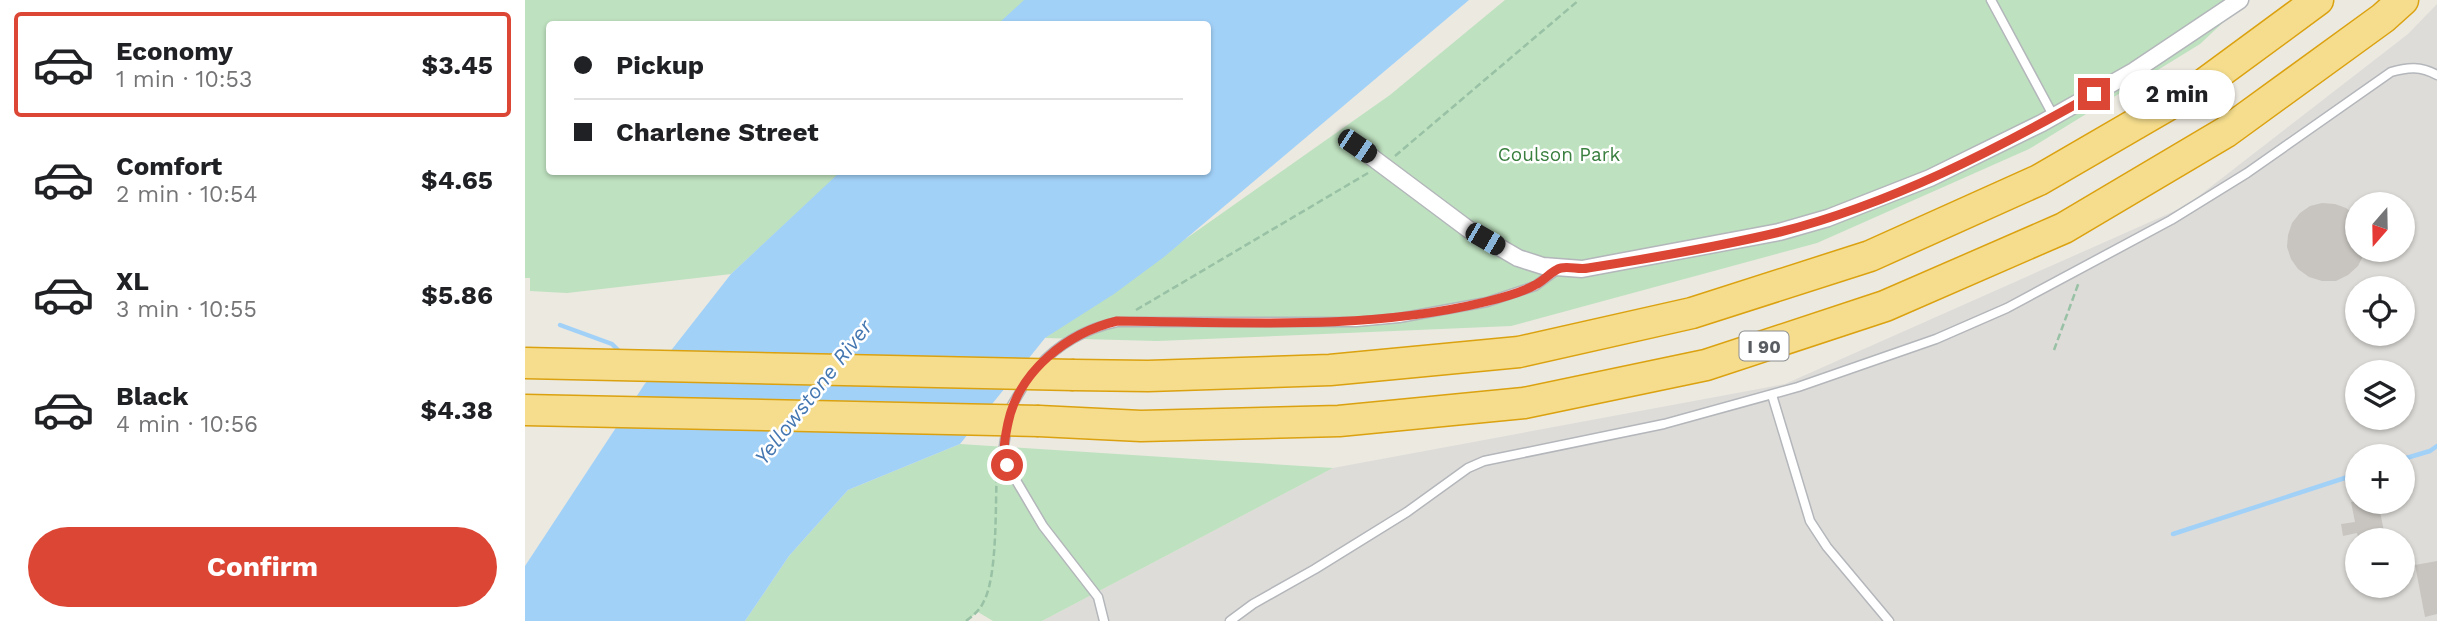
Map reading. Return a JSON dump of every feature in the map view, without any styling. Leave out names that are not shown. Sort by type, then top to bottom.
[{"type":"highway","points":[[525,363],[1148,376],[1331,370],[1519,352],[1692,313],[1870,256],[2039,180],[2201,86],[2318,0]]},
{"type":"highway","name":"I 90","points":[[525,410],[1141,426],[1339,421],[1524,403],[1706,365],[1885,306],[2064,228],[2226,132],[2383,18],[2403,0]]},
{"type":"street","points":[[1357,146],[1468,229],[1518,258],[1543,267],[1582,269],[1649,258],[1779,232],[1828,218],[1930,178],[2054,117],[2134,71],[2240,0]]},
{"type":"lane","points":[[1991,0],[2054,117]]},
{"type":"lane","points":[[1230,621],[1253,604],[1407,512],[1468,468],[1484,461],[1664,425],[1772,395],[1935,339],[2007,308],[2171,220],[2246,173],[2391,72],[2424,68],[2437,75]]},
{"type":"lane","points":[[1104,621],[1098,597],[1043,526],[1019,488],[1003,452],[1011,407],[1026,382],[1050,353],[1097,326],[1117,321],[1356,322],[1399,318],[1487,302],[1535,286],[1560,268]]},
{"type":"lane","points":[[1772,395],[1810,522],[1827,547],[1889,621]]},
{"type":"path","points":[[1117,321],[1401,152],[1579,0]]},
{"type":"path","points":[[2054,350],[2085,266]]},
{"type":"path","points":[[966,621],[978,612],[986,599],[992,575],[997,461]]},
{"type":"shaded area","points":[[2437,4],[2437,621],[1042,621],[1333,468],[1785,384],[2186,206],[2408,34]]},
{"type":"green space","points":[[525,0],[1025,0],[1002,21],[546,21],[546,175],[838,175],[731,274],[567,293],[530,291],[530,278],[525,278]]},
{"type":"green space","name":"Coulson Park","points":[[1505,0],[2247,0],[2200,44],[2029,149],[1817,243],[1511,326],[1157,341],[1045,338],[1390,95]]},
{"type":"green space","points":[[960,444],[1333,468],[1042,621],[993,621],[978,612],[966,621],[745,621],[789,556],[848,490]]},
{"type":"water","name":"Yellowstone River","points":[[1024,0],[1469,0],[1164,257],[1114,294],[1045,338],[960,444],[848,490],[789,556],[745,621],[525,621],[525,566],[644,385],[731,274],[837,175],[1211,175],[1211,21],[1001,21]]},
{"type":"building","points":[[2322,203],[2345,208],[2345,262],[2360,262],[2348,275],[2336,281],[2309,277],[2298,269],[2291,259],[2287,247],[2292,223],[2310,206]]},
{"type":"building","points":[[2353,514],[2380,514],[2383,528],[2345,528],[2343,536],[2341,524],[2355,522]]},
{"type":"building","points":[[2437,561],[2437,614],[2425,617],[2415,565]]},
{"type":"waterway","points":[[560,325],[612,344],[620,352]]},
{"type":"waterway","points":[[2415,455],[2437,446]]},
{"type":"waterway","points":[[2173,534],[2345,478]]},
{"type":"route","points":[[1007,465],[1003,452],[1011,407],[1026,382],[1050,353],[1097,326],[1117,321],[1356,322],[1399,318],[1487,302],[1535,286],[1560,268],[1582,269],[1649,258],[1779,232],[1828,218],[1930,178],[2042,124],[2094,94]]}]
